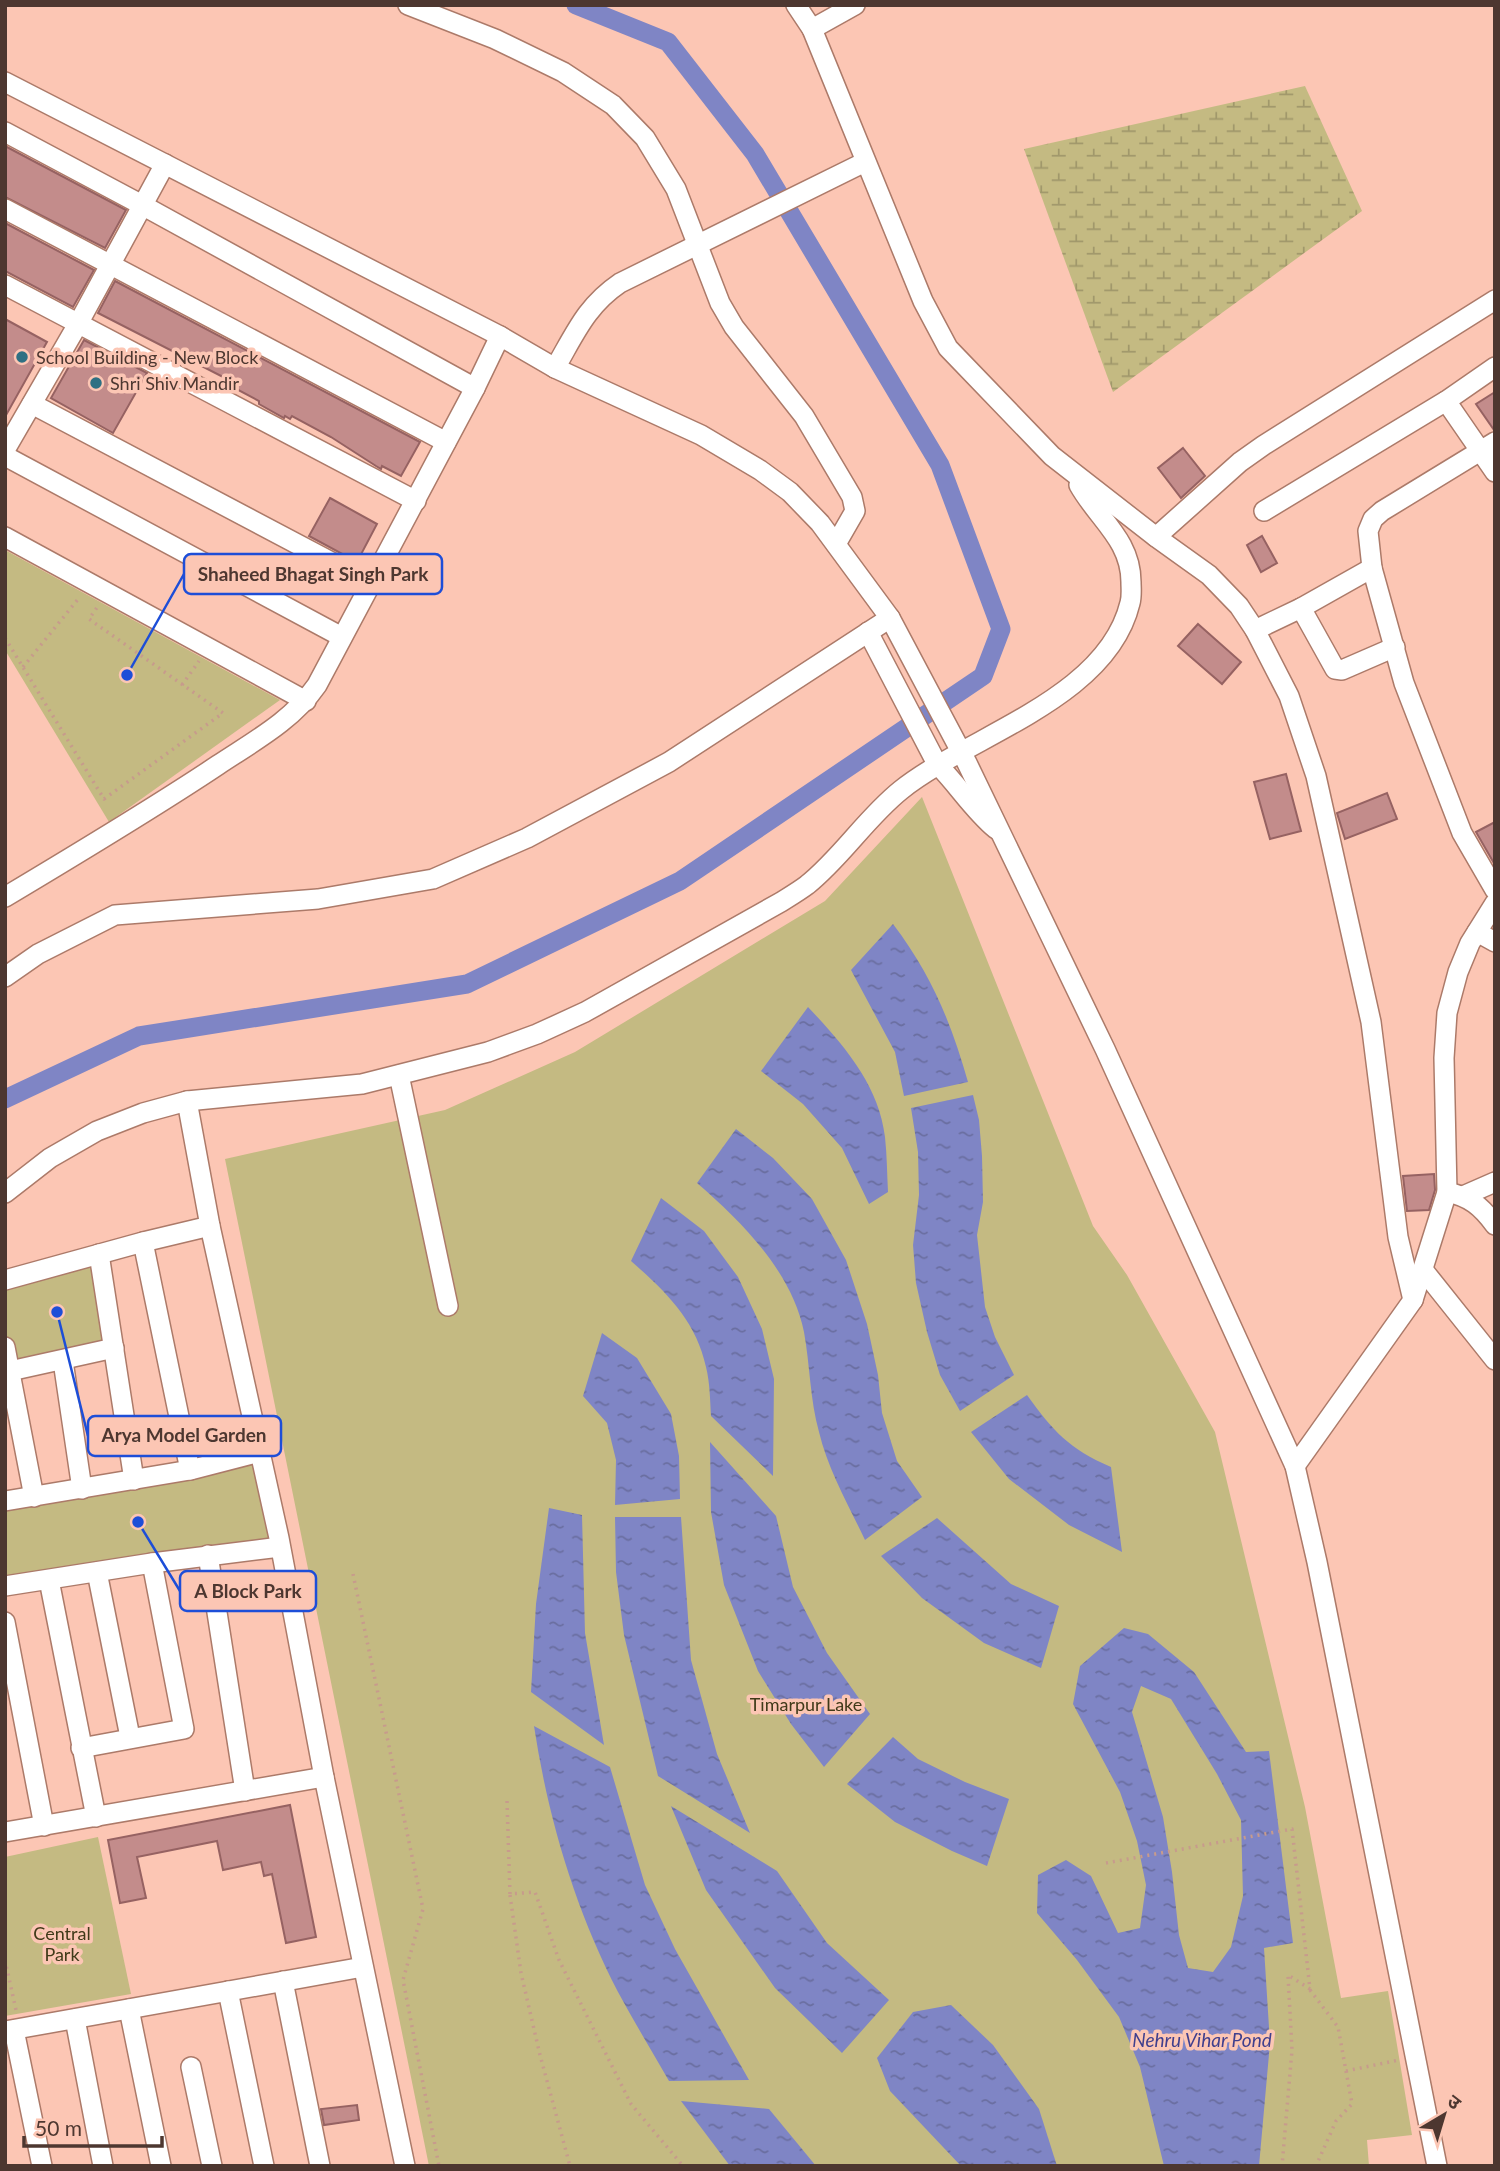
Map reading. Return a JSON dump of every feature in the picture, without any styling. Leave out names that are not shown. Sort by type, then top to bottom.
[{"type":"street","points":[[408,5],[495,39],[563,72],[613,105],[645,138],[676,189],[701,242],[720,303],[734,327],[804,415],[852,497],[855,511],[836,544]]},
{"type":"street","points":[[796,5],[812,29],[923,301],[948,348],[1039,443],[1075,475],[1209,575],[1239,606],[1255,630],[1289,696],[1317,776],[1371,1022],[1398,1237],[1413,1300]]},
{"type":"street","points":[[812,29],[855,5]]},
{"type":"street","points":[[5,82],[500,336],[555,368],[701,435],[760,470],[790,492],[820,523],[890,618],[961,751],[1105,1049],[1295,1466],[1317,1562],[1437,2166]]},
{"type":"street","points":[[5,132],[475,388]]},
{"type":"street","points":[[555,368],[589,309],[620,283],[865,162]]},
{"type":"street","points":[[5,450],[78,324],[165,164]]},
{"type":"street","points":[[5,209],[446,442]]},
{"type":"street","points":[[5,285],[416,500]]},
{"type":"street","points":[[1156,537],[1214,484],[1256,451],[1495,300]]},
{"type":"street","points":[[5,897],[139,818],[284,721],[306,701],[372,583],[500,336]]},
{"type":"street","points":[[1264,511],[1446,401],[1495,367]]},
{"type":"street","points":[[1446,401],[1487,447],[1495,472]]},
{"type":"street","points":[[32,404],[372,583]]},
{"type":"street","points":[[1487,447],[1382,511],[1373,519],[1368,531],[1372,568],[1404,682],[1462,833],[1495,891]]},
{"type":"street","points":[[5,456],[342,637]]},
{"type":"street","points":[[5,1193],[50,1158],[97,1131],[143,1113],[187,1101],[362,1084],[488,1052],[549,1028],[618,994],[807,885],[878,809],[934,757],[961,751],[1017,722],[1059,694],[1104,652],[1122,626],[1131,601],[1127,552],[1112,527],[1088,500],[1075,475]]},
{"type":"street","points":[[5,537],[306,701]]},
{"type":"street","points":[[1255,630],[1372,568]]},
{"type":"street","points":[[1301,608],[1335,669],[1342,670],[1395,647]]},
{"type":"street","points":[[5,977],[38,954],[115,915],[318,899],[433,879],[527,838],[668,762],[890,618]]},
{"type":"street","points":[[868,632],[934,757],[976,812],[1001,834]]},
{"type":"street","points":[[1295,1466],[1413,1300],[1455,1194],[1444,1058],[1447,1013],[1458,972],[1477,932],[1495,903]]},
{"type":"street","points":[[1477,932],[1495,942]]},
{"type":"street","points":[[399,1075],[448,1306]]},
{"type":"street","points":[[187,1101],[210,1226],[280,1546],[324,1777],[405,2166]]},
{"type":"street","points":[[1455,1194],[1495,1182]]},
{"type":"street","points":[[1455,1194],[1478,1204],[1495,1225]]},
{"type":"street","points":[[5,1280],[210,1226]]},
{"type":"street","points":[[143,1242],[190,1470]]},
{"type":"street","points":[[99,1254],[134,1480]]},
{"type":"street","points":[[1424,1271],[1495,1360]]},
{"type":"street","points":[[5,1347],[34,1497]]},
{"type":"street","points":[[10,1371],[114,1348]]},
{"type":"street","points":[[63,1360],[82,1489]]},
{"type":"street","points":[[5,1501],[190,1470],[260,1452]]},
{"type":"street","points":[[5,1586],[280,1546]]},
{"type":"street","points":[[208,1555],[245,1791]]},
{"type":"street","points":[[81,1748],[184,1729],[152,1563]]},
{"type":"street","points":[[97,1572],[130,1737]]},
{"type":"street","points":[[49,1580],[96,1817]]},
{"type":"street","points":[[5,1622],[44,1826]]},
{"type":"street","points":[[5,1832],[324,1777]]},
{"type":"street","points":[[42,2166],[12,2025],[75,2018],[363,1967]]},
{"type":"street","points":[[283,1981],[320,2166]]},
{"type":"street","points":[[228,1991],[264,2166]]},
{"type":"street","points":[[129,2009],[160,2166]]},
{"type":"street","points":[[75,2018],[103,2166]]},
{"type":"street","points":[[191,2067],[212,2166]]},
{"type":"path","points":[[23,667],[79,598]]},
{"type":"path","points":[[5,638],[104,799],[223,713],[89,619],[96,607]]},
{"type":"path","points":[[182,685],[208,648]]},
{"type":"path","points":[[353,1574],[423,1909],[403,1980],[439,2166]]},
{"type":"path","points":[[506,1801],[510,1894],[521,1973],[570,2166]]},
{"type":"path","points":[[1106,1863],[1292,1829],[1310,1989]]},
{"type":"path","points":[[510,1894],[535,1892],[559,1960],[631,2104],[683,2166]]},
{"type":"path","points":[[5,1960],[12,2025]]},
{"type":"path","points":[[1282,2166],[1292,2050],[1288,1975],[1310,1989],[1338,2027],[1352,2104],[1336,2121],[1316,2166]]},
{"type":"path","points":[[1346,2071],[1415,2056]]},
{"type":"green space","points":[[1305,86],[1362,211],[1113,392],[1024,149]]},
{"type":"green space","points":[[5,550],[280,700],[109,822],[5,650]]},
{"type":"green space","name":"Timarpur Lake","points":[[922,797],[1093,1226],[1127,1275],[1215,1432],[1305,1807],[1341,1998],[1388,1991],[1412,2135],[1367,2140],[1369,2166],[429,2166],[225,1159],[445,1110],[575,1052],[825,901]]},
{"type":"green space","points":[[99,1254],[113,1343],[10,1371],[5,1347],[5,1280]]},
{"type":"green space","points":[[258,1458],[275,1543],[5,1587],[5,1502]]},
{"type":"green space","name":"Central Park","points":[[98,1837],[131,1994],[5,2016],[5,1857]]},
{"type":"water","points":[[893,924],[929,980],[954,1039],[968,1082],[904,1096],[895,1052],[851,970]]},
{"type":"water","points":[[808,1007],[857,1066],[881,1118],[886,1144],[888,1192],[869,1204],[842,1148],[803,1104],[761,1071]]},
{"type":"water","points":[[973,1095],[979,1120],[982,1156],[983,1202],[977,1235],[985,1307],[995,1337],[1014,1375],[960,1411],[940,1375],[916,1283],[913,1245],[919,1195],[918,1152],[911,1108]]},
{"type":"water","points":[[736,1129],[773,1158],[812,1199],[846,1260],[867,1324],[878,1375],[882,1413],[897,1461],[922,1497],[865,1540],[839,1488],[823,1446],[814,1408],[804,1332],[789,1289],[747,1231],[697,1183]]},
{"type":"water","points":[[661,1198],[704,1231],[738,1277],[762,1329],[774,1379],[773,1476],[711,1416],[707,1373],[695,1335],[667,1295],[631,1261]]},
{"type":"water","points":[[602,1333],[637,1358],[671,1414],[679,1456],[680,1499],[615,1505],[616,1460],[607,1423],[583,1396]]},
{"type":"water","points":[[1027,1395],[1063,1438],[1111,1467],[1122,1552],[1069,1525],[1009,1479],[971,1432]]},
{"type":"water","points":[[710,1442],[776,1516],[793,1587],[827,1653],[870,1714],[824,1767],[791,1724],[758,1671],[724,1585],[711,1512]]},
{"type":"water","points":[[549,1508],[582,1515],[585,1633],[604,1745],[531,1692],[536,1604]]},
{"type":"water","points":[[615,1517],[681,1517],[691,1660],[717,1754],[750,1833],[658,1776],[624,1635],[616,1572]]},
{"type":"water","points":[[937,1518],[1011,1584],[1059,1606],[1041,1668],[984,1643],[922,1598],[881,1556]]},
{"type":"water","name":"Nehru Vihar Pond","points":[[1124,1628],[1148,1634],[1194,1672],[1246,1752],[1269,1751],[1293,1943],[1264,1948],[1270,2043],[1259,2166],[1164,2166],[1140,2067],[1119,2017],[1077,1960],[1037,1913],[1038,1875],[1066,1860],[1091,1876],[1118,1933],[1140,1928],[1146,1885],[1137,1841],[1120,1792],[1073,1704],[1080,1666]],"holes":[[[1141,1686],[1171,1699],[1217,1774],[1241,1820],[1243,1896],[1231,1947],[1213,1972],[1188,1968],[1179,1935],[1163,1817],[1132,1712]]]},
{"type":"water","points":[[534,1726],[610,1767],[645,1885],[675,1949],[749,2080],[669,2081],[618,1992],[576,1896],[555,1829]]},
{"type":"water","points":[[893,1737],[918,1759],[965,1782],[1009,1799],[987,1866],[895,1822],[847,1784]]},
{"type":"water","points":[[671,1806],[777,1871],[827,1943],[889,2000],[842,2053],[775,1988],[706,1890]]},
{"type":"water","points":[[951,2005],[993,2045],[1039,2109],[1057,2166],[961,2166],[890,2091],[877,2058],[913,2012]]},
{"type":"water","points":[[681,2101],[769,2109],[816,2166],[730,2166]]},
{"type":"building","points":[[5,146],[126,210],[105,248],[5,197]]},
{"type":"building","points":[[5,223],[94,270],[73,307],[5,271]]},
{"type":"building","points":[[115,281],[420,442],[401,476],[382,466],[381,469],[292,416],[290,419],[285,416],[284,418],[227,384],[229,380],[98,313]]},
{"type":"building","name":"School Building - New Block","points":[[5,319],[47,342],[5,417]]},
{"type":"building","points":[[84,340],[147,373],[113,433],[51,398]]},
{"type":"building","points":[[1495,392],[1495,430],[1494,430],[1476,404]]},
{"type":"building","points":[[1183,448],[1205,476],[1181,498],[1158,468]]},
{"type":"building","points":[[330,498],[377,524],[357,562],[309,536]]},
{"type":"building","points":[[1262,536],[1277,563],[1261,572],[1247,545]]},
{"type":"building","points":[[1198,624],[1241,662],[1222,684],[1178,646]]},
{"type":"building","points":[[1286,774],[1301,831],[1270,839],[1254,782]]},
{"type":"building","points":[[1387,793],[1397,819],[1345,839],[1337,813]]},
{"type":"building","points":[[1495,822],[1495,865],[1476,832]]},
{"type":"building","points":[[1434,1174],[1435,1190],[1429,1210],[1407,1211],[1403,1176]]},
{"type":"building","points":[[290,1805],[316,1937],[286,1943],[272,1874],[264,1876],[261,1862],[223,1870],[217,1841],[137,1857],[146,1898],[120,1903],[108,1840]]},
{"type":"building","points":[[357,2105],[359,2120],[324,2125],[321,2109]]},
{"type":"waterway","points":[[5,1099],[139,1036],[467,984],[680,881],[983,676],[1001,629],[940,465],[755,154],[668,42],[576,5]]},
{"type":"place","name":"School Building - New Block","points":[[22,357]]},
{"type":"place","name":"Shri Shiv Mandir","points":[[96,383]]},
{"type":"place","name":"Shaheed Bhagat Singh Park","points":[[127,675]]},
{"type":"place","name":"Arya Model Garden","points":[[57,1312]]},
{"type":"place","name":"A Block Park","points":[[138,1522]]}]
